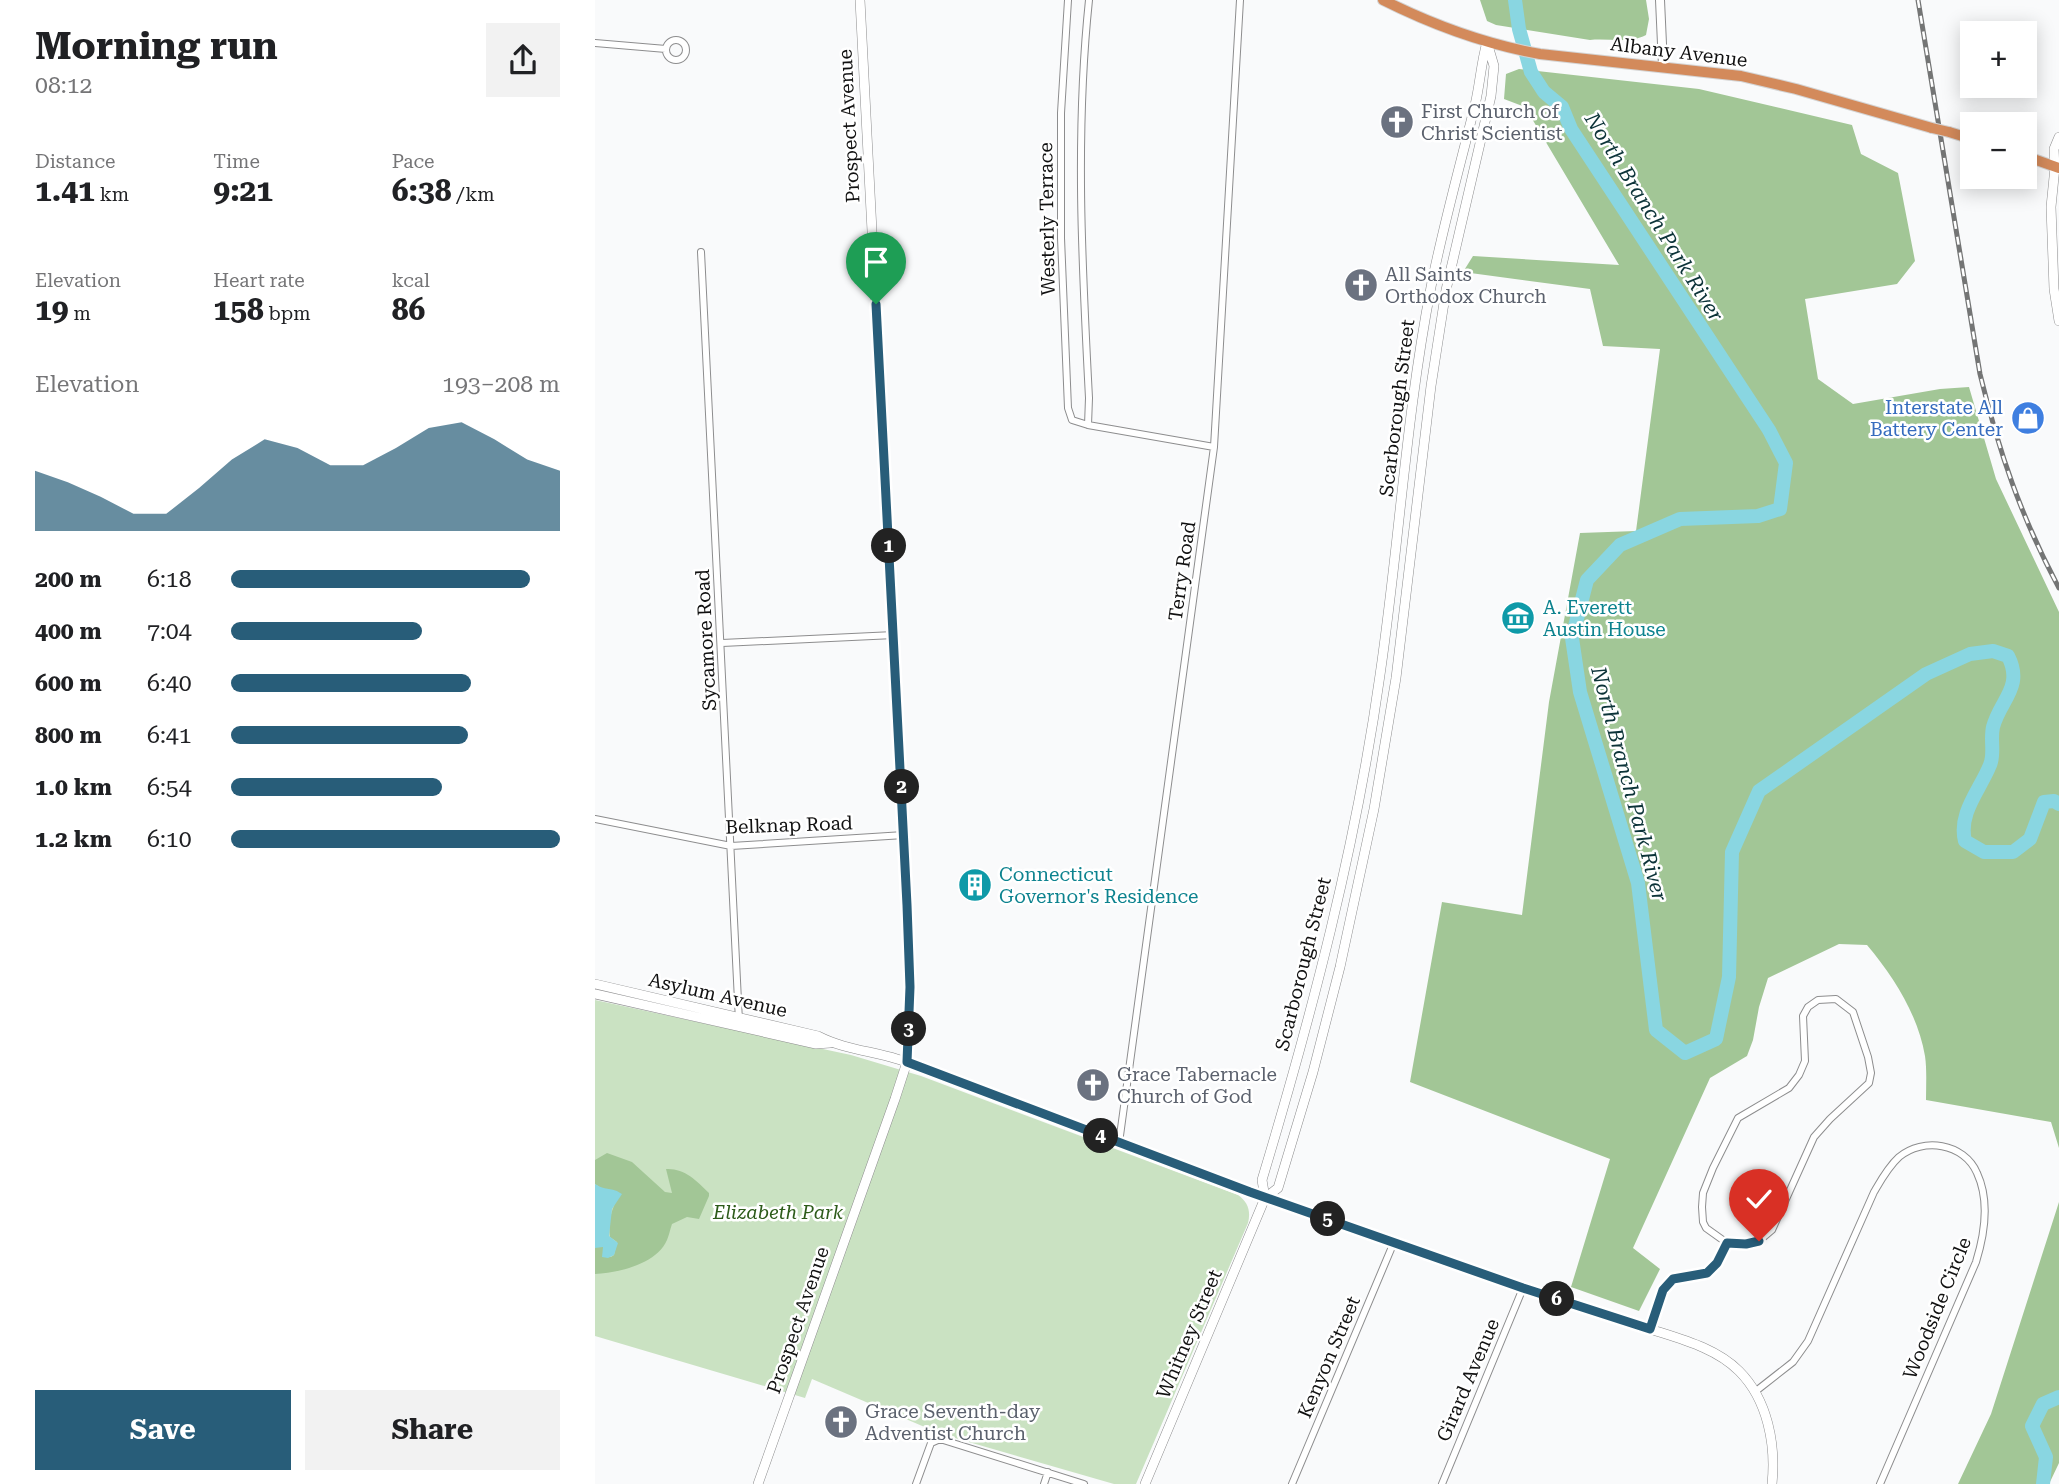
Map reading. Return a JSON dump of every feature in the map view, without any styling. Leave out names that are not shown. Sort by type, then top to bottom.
[{"type":"highway","name":"Albany Avenue","points":[[1383,0],[1431,23],[1511,48],[1540,54],[1663,66],[1754,79],[1960,135]]},
{"type":"highway","points":[[2037,160],[2058,166]]},
{"type":"main road","name":"Prospect Avenue","points":[[758,1484],[907,1062],[910,984],[904,835],[860,0]]},
{"type":"main road","name":"Scarborough Street","points":[[1487,42],[1494,66],[1491,96],[1446,290],[1431,386],[1396,678],[1374,809],[1340,967],[1313,1072],[1278,1188],[1265,1198],[1262,1180],[1324,962],[1357,807],[1380,677],[1416,381],[1431,288],[1487,42]]},
{"type":"main road","points":[[2059,137],[2054,153],[2058,166],[2051,207],[2059,321]]},
{"type":"main road","points":[[1431,288],[1446,290]]},
{"type":"main road","points":[[1416,381],[1431,386]]},
{"type":"main road","points":[[1399,531],[1415,532]]},
{"type":"main road","points":[[1380,677],[1396,678]]},
{"type":"main road","points":[[1357,807],[1374,809]]},
{"type":"main road","points":[[1324,962],[1340,967]]},
{"type":"main road","name":"Asylum Avenue","points":[[595,985],[739,1022]]},
{"type":"main road","name":"Asylum Avenue","points":[[595,994],[818,1036],[832,1043],[907,1062],[1265,1198],[1523,1288],[1688,1341],[1720,1356],[1739,1371],[1756,1391],[1768,1422],[1772,1443],[1772,1484]]},
{"type":"main road","points":[[1296,1068],[1313,1072]]},
{"type":"main road","name":"Whitney Street","points":[[1145,1484],[1265,1198]]},
{"type":"street","name":"Westerly Terrace","points":[[1068,0],[1061,113],[1061,238],[1068,408],[1072,420],[1088,425],[1081,169],[1089,0]]},
{"type":"street","name":"Terry Road","points":[[1119,1143],[1214,447],[1240,0]]},
{"type":"street","points":[[1660,0],[1663,66]]},
{"type":"street","points":[[595,43],[666,49]]},
{"type":"street","name":"Sycamore Road","points":[[701,252],[739,1022]]},
{"type":"street","points":[[1088,425],[1214,447]]},
{"type":"street","points":[[722,643],[894,635]]},
{"type":"street","name":"Belknap Road","points":[[595,819],[731,846],[904,835]]},
{"type":"street","points":[[1836,999],[1853,1012],[1868,1057],[1871,1073],[1869,1083],[1830,1119],[1814,1138],[1772,1230],[1759,1241],[1746,1244],[1727,1243],[1706,1228],[1703,1222],[1703,1193],[1713,1168],[1738,1118],[1789,1088],[1799,1075],[1805,1061],[1803,1016],[1808,1007],[1818,1000],[1836,999]]},
{"type":"street","name":"Woodside Circle","points":[[1756,1391],[1793,1362],[1808,1341],[1874,1192],[1886,1172],[1900,1157],[1915,1148],[1932,1145],[1957,1151],[1968,1159],[1977,1172],[1986,1207],[1982,1243],[1880,1484]]},
{"type":"street","name":"Kenyon Street","points":[[1292,1484],[1394,1242]]},
{"type":"street","points":[[1650,1329],[1663,1290],[1673,1279],[1707,1273],[1717,1263],[1727,1243]]},
{"type":"street","name":"Girard Avenue","points":[[1442,1484],[1523,1288]]},
{"type":"street","points":[[916,1484],[931,1443],[936,1440],[945,1440],[1084,1484]]},
{"type":"street","points":[[1044,1484],[1048,1472]]},
{"type":"green space","points":[[1480,0],[1646,0],[1649,19],[1646,35],[1639,38],[1590,40],[1496,25],[1487,21]]},
{"type":"green space","points":[[1519,69],[1699,89],[1852,125],[1861,154],[1898,173],[1915,261],[1897,284],[1805,299],[1818,379],[1853,404],[1940,389],[1969,387],[1996,479],[2059,612],[2059,1148],[2051,1122],[1926,1100],[1925,1056],[1911,1011],[1867,945],[1839,944],[1768,978],[1747,1056],[1710,1078],[1633,1248],[1660,1269],[1639,1311],[1571,1287],[1610,1159],[1410,1082],[1442,902],[1522,915],[1549,702],[1580,533],[1636,531],[1660,349],[1603,346],[1590,289],[1463,272],[1473,256],[1619,265],[1525,107],[1504,99],[1506,74]]},
{"type":"green space","name":"Elizabeth Park","points":[[595,1000],[851,1055],[921,1076],[1238,1195],[1248,1207],[1248,1223],[1136,1484],[1114,1484],[941,1434],[812,1379],[805,1398],[595,1336]]},
{"type":"green space","points":[[607,1153],[632,1162],[665,1192],[672,1193],[666,1169],[672,1169],[694,1179],[709,1196],[699,1219],[687,1217],[672,1224],[667,1240],[655,1255],[636,1266],[595,1274],[595,1247],[603,1247],[604,1257],[611,1257],[617,1242],[610,1237],[609,1227],[617,1199],[595,1184],[595,1160]]},
{"type":"green space","points":[[2059,1202],[2059,1463],[2049,1484],[1958,1484],[1991,1414]]},
{"type":"water","points":[[595,1184],[622,1194],[612,1209],[609,1236],[618,1243],[614,1255],[608,1258],[602,1257],[603,1247],[595,1248]]},
{"type":"waterway","name":"North Branch Park River","points":[[1515,0],[1519,29],[1531,72],[1544,92],[1562,107],[1571,129],[1769,430],[1786,463],[1780,509],[1758,516],[1680,519],[1620,545],[1587,580],[1572,638],[1580,692],[1638,883],[1656,1030],[1685,1053],[1716,1039],[1729,977],[1732,852],[1759,791],[1926,674],[1970,654],[1993,651],[2008,656],[2012,667],[2012,685],[1993,727],[1991,761],[1967,811],[1965,841],[1984,852],[2013,852],[2030,839],[2044,802],[2054,801],[2059,804]]},
{"type":"waterway","name":"North Branch Park River","points":[[2043,1484],[2046,1457],[2032,1426],[2043,1404],[2059,1397]]},
{"type":"railway","points":[[1918,0],[1980,374],[2012,484],[2033,536],[2059,588]]},
{"type":"place","name":"First Church of Christ Scientist","points":[[1397,122]]},
{"type":"place","name":"All Saints Orthodox Church","points":[[1361,285]]},
{"type":"place","name":"Interstate All Battery Center","points":[[2028,418]]},
{"type":"place","name":"A. Everett Austin House","points":[[1518,618]]},
{"type":"place","name":"Connecticut Governor's Residence","points":[[975,885]]},
{"type":"place","name":"Grace Tabernacle Church of God","points":[[1093,1085]]},
{"type":"place","name":"Grace Seventh-day Adventist Church","points":[[841,1422]]},
{"type":"route","points":[[876,304],[907,905],[910,987],[907,1062],[1250,1192],[1523,1288],[1650,1329],[1663,1290],[1673,1279],[1707,1273],[1717,1263],[1727,1243],[1746,1244],[1759,1241]]}]
